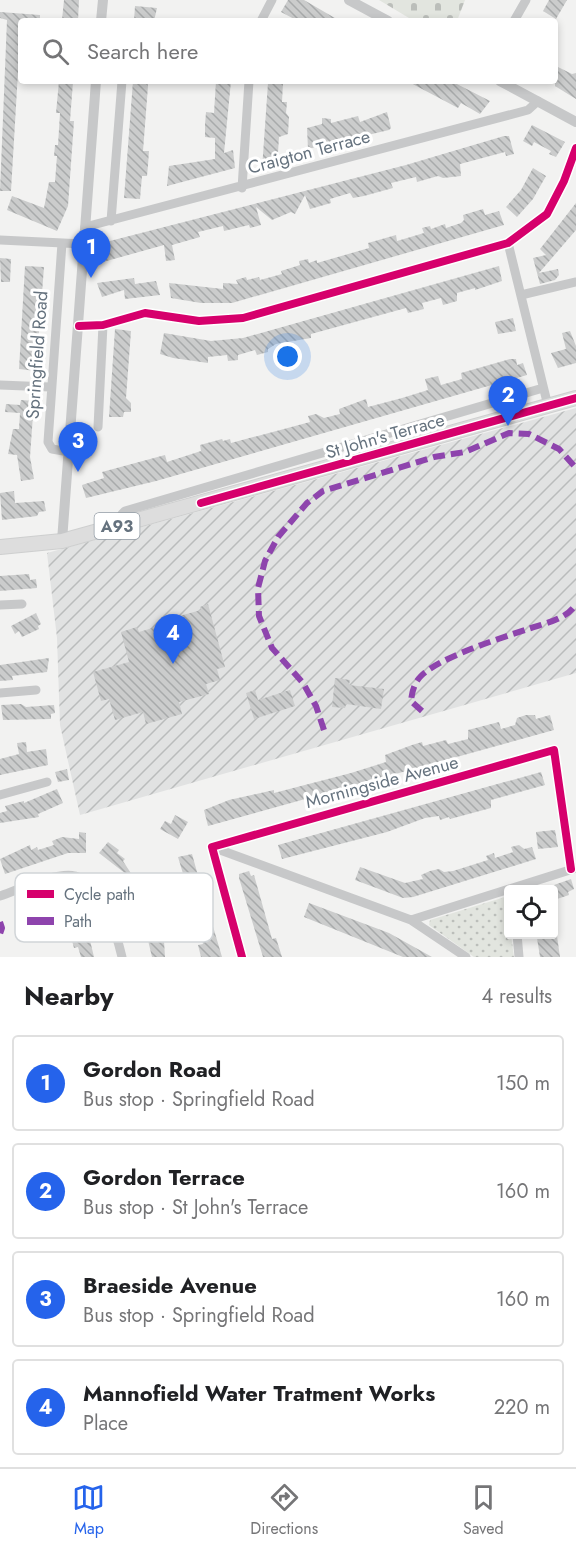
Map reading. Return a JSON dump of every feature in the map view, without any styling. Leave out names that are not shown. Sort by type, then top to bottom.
[{"type":"main road","name":"St John's Terrace","points":[[62,541],[576,398]]},
{"type":"main road","name":"A93","points":[[0,547],[62,541]]},
{"type":"street","points":[[101,18],[103,0]]},
{"type":"street","points":[[263,18],[272,0]]},
{"type":"street","points":[[348,0],[382,18]]},
{"type":"street","points":[[516,18],[526,0]]},
{"type":"street","points":[[62,541],[96,84]]},
{"type":"street","points":[[111,221],[122,84]]},
{"type":"street","points":[[242,188],[249,84]]},
{"type":"street","points":[[506,84],[576,122]]},
{"type":"street","name":"Craigton Terrace","points":[[86,227],[242,188],[528,110],[538,101]]},
{"type":"street","points":[[79,326],[103,325],[145,313],[161,313],[199,321],[243,318],[508,243],[547,214],[564,181],[576,148]]},
{"type":"street","points":[[0,240],[84,244]]},
{"type":"street","name":"Springfield Road","points":[[62,243],[50,387],[49,446],[52,449],[69,452]]},
{"type":"street","points":[[508,243],[548,406]]},
{"type":"street","points":[[521,296],[576,282]]},
{"type":"street","points":[[98,427],[103,325]]},
{"type":"street","points":[[0,385],[50,387]]},
{"type":"street","name":"St John's Terrace","points":[[123,525],[122,514],[125,511],[543,388]]},
{"type":"street","points":[[9,617],[4,605],[22,604]]},
{"type":"street","points":[[0,693],[36,690]]},
{"type":"street","name":"Morningside Avenue","points":[[212,847],[554,750],[574,868]]},
{"type":"street","points":[[0,795],[47,782]]},
{"type":"street","points":[[212,847],[411,920],[466,957]]},
{"type":"street","points":[[212,847],[242,957]]},
{"type":"street","points":[[522,885],[574,868]]},
{"type":"street","points":[[0,896],[15,891]]},
{"type":"street","points":[[411,920],[504,891]]},
{"type":"street","points":[[517,939],[519,957]]},
{"type":"street","points":[[119,942],[122,957]]},
{"type":"shaded area","points":[[576,408],[576,673],[80,815],[60,725],[57,638],[47,553]]},
{"type":"green space","points":[[379,0],[465,0],[458,18],[409,18]]},
{"type":"green space","points":[[504,897],[504,939],[512,939],[514,957],[474,957],[429,925],[430,920]]},
{"type":"building","points":[[64,0],[79,0],[78,18],[62,18]]},
{"type":"building","points":[[288,0],[304,0],[335,18],[292,18],[281,12]]},
{"type":"building","points":[[549,0],[567,0],[557,18],[543,11]]},
{"type":"building","points":[[135,6],[157,8],[155,18],[134,18]]},
{"type":"building","points":[[0,12],[40,15],[40,18],[18,18],[18,72],[11,191],[0,191],[7,20],[0,18]]},
{"type":"building","points":[[558,67],[572,74],[576,73],[576,99],[555,86],[558,84]]},
{"type":"building","points":[[59,84],[73,84],[70,121],[74,121],[68,206],[57,231],[7,210],[12,196],[44,208],[49,182],[55,182],[57,156],[54,156],[55,145],[58,145],[60,113],[56,113]]},
{"type":"building","points":[[133,84],[148,84],[143,151],[149,151],[147,176],[142,176],[140,199],[124,198]]},
{"type":"building","points":[[216,84],[231,84],[224,153],[233,150],[235,168],[167,186],[169,166],[215,159],[215,138],[205,137],[206,112],[214,113]]},
{"type":"building","points":[[268,84],[283,84],[282,102],[287,102],[288,134],[279,137],[277,168],[262,169]]},
{"type":"building","points":[[413,84],[457,84],[490,101],[480,114],[461,103],[458,108]]},
{"type":"building","points":[[387,112],[391,128],[389,130],[308,149],[307,128],[322,124],[322,118],[331,119],[331,123],[358,116],[360,122]]},
{"type":"building","points":[[532,125],[565,142],[556,157],[549,154],[551,151],[534,142],[532,146],[523,141]]},
{"type":"building","points":[[509,136],[514,154],[506,156],[505,152],[460,164],[461,176],[443,178],[438,176],[417,182],[416,177],[391,183],[393,188],[353,198],[350,193],[330,199],[331,203],[310,209],[305,195],[295,214],[291,212],[272,220],[256,207],[261,225],[250,228],[249,225],[224,231],[223,226],[198,232],[200,237],[172,245],[175,260],[166,261],[164,245],[103,262],[101,245],[106,242],[406,165]]},
{"type":"building","points":[[533,168],[546,176],[533,199],[517,217],[506,207],[521,190]]},
{"type":"building","points":[[576,203],[576,230],[539,273],[558,269],[559,275],[555,280],[540,284],[533,258],[546,255],[540,249]]},
{"type":"building","points":[[483,209],[485,215],[499,211],[504,225],[232,303],[201,303],[171,298],[169,283],[223,289],[223,283],[238,284],[236,280],[246,277],[247,280],[259,277],[260,280],[282,274],[281,271],[300,265],[299,261],[308,259],[309,263],[317,260],[317,263],[369,248],[368,243],[396,235],[397,241],[424,233],[422,228],[430,226],[431,229],[445,224],[446,228],[461,223],[464,220],[463,215]]},
{"type":"building","points":[[0,258],[11,259],[10,282],[1,282]]},
{"type":"building","points":[[25,266],[44,267],[36,371],[19,369]]},
{"type":"building","points":[[499,266],[502,281],[457,293],[457,301],[443,305],[441,298],[422,303],[424,309],[408,313],[406,308],[311,334],[311,338],[276,344],[268,349],[268,352],[257,355],[255,350],[238,355],[238,360],[228,361],[227,355],[208,357],[208,363],[160,354],[164,333],[211,341],[243,338]]},
{"type":"building","points":[[134,278],[135,284],[156,281],[160,295],[125,299],[124,290],[102,297],[97,283]]},
{"type":"building","points":[[513,318],[516,331],[498,334],[495,322]]},
{"type":"building","points":[[115,329],[131,331],[126,398],[131,403],[131,412],[124,412],[123,417],[109,417]]},
{"type":"building","points":[[570,331],[576,346],[576,363],[558,368],[551,353],[566,349],[562,333]]},
{"type":"building","points":[[516,359],[517,365],[523,363],[527,375],[156,481],[86,498],[82,485],[104,478],[102,472],[165,455],[167,462],[201,451],[200,445],[222,439],[223,441],[230,439],[231,443],[310,422],[308,416],[316,414],[324,418],[340,414],[339,409],[366,399],[368,407],[402,398],[428,390],[425,379],[438,376],[441,385],[462,379],[461,373]]},
{"type":"building","points":[[21,400],[34,401],[30,457],[34,479],[21,481],[17,455],[8,454],[13,429],[19,429],[20,413],[5,412],[6,404],[20,405]]},
{"type":"building","points":[[14,491],[15,503],[44,501],[46,511],[39,512],[37,516],[2,520],[0,493]]},
{"type":"building","points":[[29,574],[30,580],[36,579],[37,588],[0,591],[0,576]]},
{"type":"building","points":[[208,604],[225,667],[217,669],[220,680],[206,684],[209,694],[179,702],[182,714],[146,724],[143,712],[115,720],[109,699],[101,701],[93,672],[129,662],[121,632],[137,627],[139,632],[166,624],[165,620],[201,610],[200,607]]},
{"type":"building","points":[[36,613],[41,624],[38,626],[39,629],[22,637],[19,631],[15,634],[11,626]]},
{"type":"building","points":[[49,658],[47,672],[12,676],[13,680],[0,681],[0,665]]},
{"type":"building","points":[[335,678],[350,680],[349,685],[384,689],[381,709],[346,704],[345,708],[332,707]]},
{"type":"building","points":[[255,690],[258,700],[290,690],[295,706],[254,719],[246,693]]},
{"type":"building","points":[[21,704],[26,707],[54,705],[55,713],[51,714],[51,719],[3,720],[1,705]]},
{"type":"building","points":[[535,715],[536,719],[550,715],[554,730],[208,826],[204,810],[229,800],[274,790],[274,793],[351,773],[386,762],[385,755],[412,745],[422,742],[423,746],[446,740],[448,744],[468,739],[468,730],[499,722],[501,729],[515,725],[517,718]]},
{"type":"building","points":[[26,742],[27,752],[46,749],[48,765],[0,775],[0,759],[19,754],[17,743]]},
{"type":"building","points":[[67,769],[69,780],[58,782],[55,772]]},
{"type":"building","points":[[541,772],[545,785],[491,800],[491,808],[450,819],[449,817],[440,820],[439,816],[425,818],[387,832],[282,859],[278,845]]},
{"type":"building","points":[[57,789],[63,803],[38,814],[39,817],[0,823],[0,813],[7,811],[5,806],[24,801],[24,803]]},
{"type":"building","points":[[175,815],[188,822],[178,839],[160,829],[165,821],[171,824]]},
{"type":"building","points":[[555,830],[558,847],[538,849],[536,832]]},
{"type":"building","points":[[79,832],[86,833],[86,853],[68,853],[5,874],[0,859],[30,845],[31,850],[37,847],[38,850],[54,845],[52,841],[62,837],[79,839]]},
{"type":"building","points":[[108,842],[119,850],[117,853],[125,859],[123,861],[131,873],[125,873],[99,853]]},
{"type":"building","points":[[519,845],[524,849],[532,847],[536,859],[413,897],[403,898],[355,880],[360,867],[405,883],[423,879],[421,875],[430,871],[439,869],[444,872],[453,871],[488,860],[486,856],[494,853],[495,858],[513,852],[511,847]]},
{"type":"building","points":[[192,854],[198,873],[183,873],[178,857]]},
{"type":"building","points":[[249,871],[251,876],[254,875],[272,939],[276,938],[282,957],[263,957],[239,878],[239,874]]},
{"type":"building","points":[[571,879],[574,889],[568,892],[569,895],[558,899],[558,885],[554,885]]},
{"type":"building","points":[[309,903],[389,933],[432,957],[403,957],[304,917]]},
{"type":"building","points":[[213,926],[222,957],[201,957],[198,945],[203,944],[202,942],[213,942]]},
{"type":"building","points":[[537,939],[557,939],[560,957],[540,957]]},
{"type":"building","points":[[72,942],[90,942],[94,957],[81,957],[78,947],[74,948]]},
{"type":"building","points":[[148,942],[164,942],[165,957],[152,957]]},
{"type":"marked path","points":[[324,730],[316,706],[303,683],[272,648],[259,616],[258,588],[265,561],[278,537],[307,503],[323,491],[434,457],[465,452],[509,433],[529,434],[559,449],[576,468]]},
{"type":"marked path","points":[[422,711],[411,701],[412,694],[421,676],[430,669],[472,649],[555,620],[567,614],[576,604]]},
{"type":"marked path","points":[[0,922],[2,928],[0,934]]},
{"type":"cycle path","points":[[79,326],[103,325],[145,313],[199,321],[243,318],[508,243],[547,214],[564,181],[576,148]]},
{"type":"cycle path","points":[[201,503],[576,398]]},
{"type":"cycle path","points":[[242,957],[212,847],[554,750],[571,869]]},
{"type":"place","name":"Gordon Road","points":[[91,278]]},
{"type":"place","name":"Gordon Terrace","points":[[508,426]]},
{"type":"place","name":"Braeside Avenue","points":[[78,472]]},
{"type":"place","name":"Mannofield Water Tratment Works","points":[[173,664]]}]
